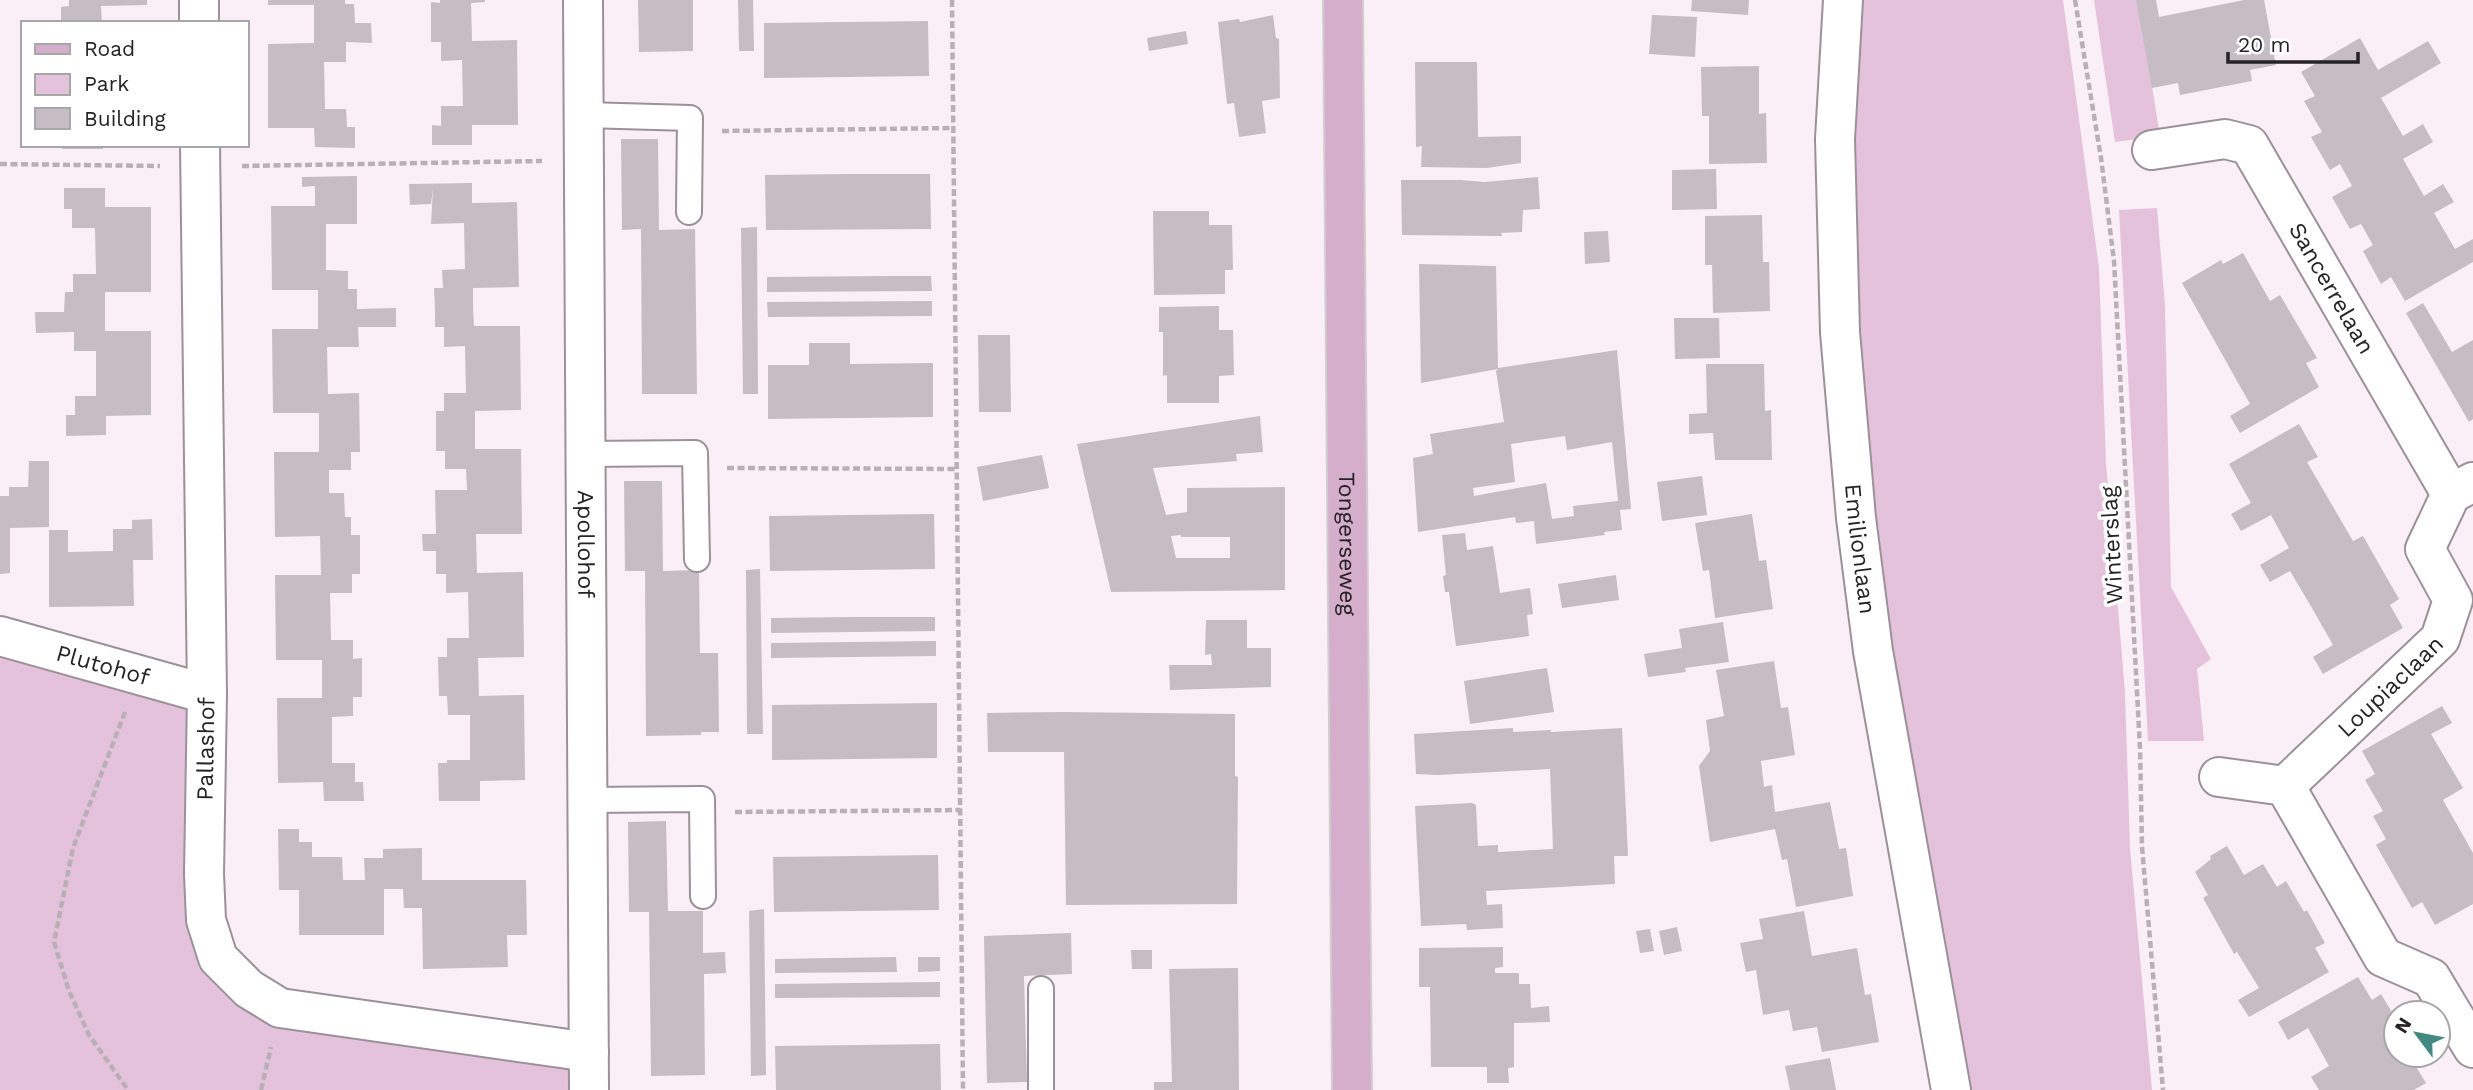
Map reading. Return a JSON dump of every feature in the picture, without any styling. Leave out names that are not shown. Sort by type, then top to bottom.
[{"type":"main road","name":"Tongerseweg","points":[[1343,0],[1352,1090]]},
{"type":"street","points":[[199,0],[199,21]]},
{"type":"street","name":"Apollohof","points":[[583,0],[589,1090]]},
{"type":"street","name":"Emilionlaan","points":[[1843,0],[1835,139],[1840,332],[1856,518],[1873,651],[1951,1090]]},
{"type":"street","name":"Sancerrelaan","points":[[2152,150],[2225,139],[2249,145],[2462,488]]},
{"type":"street","name":"Pallashof","points":[[200,156],[206,694],[204,874],[206,919],[218,958],[249,989],[280,1008],[589,1052]]},
{"type":"street","name":"Loupiaclaan","points":[[2285,786],[2440,639],[2454,600],[2425,549],[2462,488]]},
{"type":"street","name":"Plutohof","points":[[0,636],[206,694]]},
{"type":"street","points":[[2219,777],[2285,786],[2383,957],[2431,978],[2473,1048]]},
{"type":"lane","points":[[585,115],[690,118],[689,212]]},
{"type":"lane","points":[[586,454],[695,453],[697,559]]},
{"type":"lane","points":[[588,800],[702,799],[703,896]]},
{"type":"lane","points":[[1041,989],[1041,1090]]},
{"type":"path","points":[[952,0],[963,1090]]},
{"type":"path","name":"Winterslag","points":[[2075,0],[2101,158],[2114,261],[2140,748],[2142,848],[2163,1090]]},
{"type":"path","points":[[689,131],[954,128]]},
{"type":"path","points":[[0,164],[200,156],[585,161]]},
{"type":"path","points":[[695,468],[957,469]]},
{"type":"path","points":[[128,1090],[89,1035],[69,991],[54,942],[74,848],[139,675]]},
{"type":"path","points":[[703,812],[961,810]]},
{"type":"green space","points":[[1856,0],[2063,0],[2099,268],[2106,463],[2125,693],[2130,848],[2152,1090],[1966,1090],[1888,659],[1857,351],[1851,227]]},
{"type":"green space","points":[[2094,0],[2138,0],[2160,136],[2115,142]]},
{"type":"green space","points":[[2157,208],[2165,306],[2171,587],[2211,659],[2197,669],[2204,741],[2148,741],[2119,210]]},
{"type":"green space","points":[[0,646],[198,702],[215,977],[579,1063],[579,1090],[0,1090]]},
{"type":"building","points":[[69,0],[147,0],[147,5],[101,6],[102,21],[61,21],[61,7],[69,6]]},
{"type":"building","points":[[268,0],[345,0],[345,4],[354,4],[355,23],[371,23],[372,43],[346,42],[346,62],[324,62],[325,109],[346,109],[347,127],[355,127],[355,148],[315,147],[314,128],[268,128],[268,44],[314,43],[314,5],[268,5]]},
{"type":"building","points":[[440,0],[485,0],[471,3],[472,41],[517,40],[518,125],[472,125],[472,145],[432,145],[432,125],[441,126],[441,106],[463,106],[462,60],[441,61],[441,42],[431,42],[431,2],[440,3]]},
{"type":"building","points":[[638,0],[693,0],[693,51],[639,52]]},
{"type":"building","points":[[738,0],[753,0],[754,51],[739,51]]},
{"type":"building","points":[[1692,0],[1749,0],[1748,15],[1691,11]]},
{"type":"building","points":[[2136,0],[2156,0],[2159,17],[2244,0],[2264,0],[2276,65],[2250,70],[2252,81],[2180,95],[2178,83],[2152,88]]},
{"type":"building","points":[[1273,15],[1276,38],[1279,39],[1280,98],[1262,101],[1266,133],[1239,137],[1234,103],[1227,104],[1218,22],[1239,19],[1240,22]]},
{"type":"building","points":[[1652,15],[1697,17],[1695,57],[1649,54]]},
{"type":"building","points":[[928,21],[929,76],[764,78],[764,23]]},
{"type":"building","points":[[1186,31],[1188,44],[1149,51],[1147,38]]},
{"type":"building","points":[[2360,38],[2378,70],[2428,41],[2441,63],[2381,98],[2403,136],[2423,124],[2433,142],[2403,159],[2424,196],[2443,184],[2454,202],[2434,213],[2455,249],[2473,239],[2473,262],[2405,301],[2391,277],[2381,284],[2363,251],[2373,245],[2361,224],[2350,229],[2332,197],[2352,186],[2340,164],[2330,170],[2311,137],[2322,132],[2304,101],[2315,96],[2301,72]]},
{"type":"building","points":[[1415,62],[1477,62],[1478,137],[1521,136],[1521,163],[1487,168],[1421,167],[1422,146],[1416,147]]},
{"type":"building","points":[[1759,66],[1759,114],[1766,113],[1767,163],[1709,164],[1709,116],[1702,116],[1701,67]]},
{"type":"building","points":[[621,139],[658,139],[659,230],[695,229],[697,394],[642,394],[641,229],[622,230]]},
{"type":"building","points":[[62,147],[103,147],[103,149]]},
{"type":"building","points":[[1716,169],[1717,209],[1672,210],[1672,170]]},
{"type":"building","points":[[930,174],[931,229],[766,230],[765,175]]},
{"type":"building","points":[[357,176],[357,224],[326,224],[326,270],[348,271],[348,289],[357,289],[357,309],[396,308],[396,327],[358,327],[359,347],[327,347],[328,394],[359,393],[360,452],[351,452],[351,470],[329,470],[329,493],[344,493],[345,517],[351,517],[351,535],[360,535],[360,574],[352,574],[352,593],[330,593],[331,640],[353,640],[353,659],[362,658],[362,697],[353,697],[353,716],[332,717],[332,763],[355,763],[355,782],[363,782],[364,801],[324,801],[323,782],[278,783],[277,698],[322,698],[322,660],[276,660],[275,575],[321,575],[320,536],[275,537],[274,452],[319,452],[319,413],[273,413],[272,329],[318,329],[318,290],[272,290],[271,206],[315,206],[315,186],[302,187],[302,177]]},
{"type":"building","points":[[1538,177],[1540,209],[1523,210],[1522,232],[1501,233],[1502,236],[1402,235],[1401,180],[1485,182]]},
{"type":"building","points":[[472,183],[472,203],[517,202],[519,287],[473,288],[473,307],[474,326],[520,326],[521,410],[475,411],[475,449],[521,449],[522,534],[476,534],[477,573],[523,572],[524,657],[478,658],[479,696],[524,695],[525,780],[480,781],[480,801],[439,801],[438,763],[447,763],[447,760],[470,760],[470,715],[448,715],[447,696],[439,696],[438,657],[447,657],[447,638],[469,638],[468,592],[446,593],[446,574],[436,574],[436,551],[423,551],[422,534],[436,534],[435,490],[467,490],[466,469],[445,469],[445,451],[436,451],[436,411],[444,411],[444,393],[466,393],[465,346],[444,347],[444,327],[435,327],[434,288],[443,288],[442,270],[465,269],[464,223],[431,224],[433,188],[431,204],[410,205],[409,184]]},
{"type":"building","points":[[64,188],[105,188],[105,207],[151,207],[151,292],[105,292],[105,331],[151,331],[151,415],[106,416],[106,435],[66,436],[66,415],[75,415],[75,396],[96,396],[96,351],[74,351],[74,332],[36,333],[35,312],[64,312],[65,292],[73,292],[73,274],[96,274],[95,228],[72,228],[72,209],[64,209]]},
{"type":"building","points":[[1153,211],[1209,211],[1209,225],[1232,225],[1233,270],[1225,270],[1225,294],[1154,295]]},
{"type":"building","points":[[1762,215],[1763,262],[1769,262],[1770,311],[1713,313],[1712,265],[1705,265],[1705,216]]},
{"type":"building","points":[[757,227],[758,394],[743,394],[741,228]]},
{"type":"building","points":[[1608,231],[1610,262],[1585,264],[1584,232]]},
{"type":"building","points":[[2243,253],[2270,301],[2280,295],[2317,358],[2306,363],[2319,387],[2240,433],[2230,416],[2250,404],[2182,283],[2221,260],[2223,264]]},
{"type":"building","points":[[1419,264],[1496,266],[1498,368],[1617,350],[1631,509],[1620,510],[1622,530],[1604,532],[1605,535],[1536,544],[1534,521],[1516,523],[1515,517],[1418,532],[1413,458],[1433,454],[1430,434],[1504,422],[1496,371],[1498,369],[1421,383]],"holes":[[[1565,436],[1567,450],[1612,442],[1618,501],[1573,506],[1574,516],[1552,519],[1546,483],[1474,496],[1473,488],[1515,482],[1511,444]]]},
{"type":"building","points":[[931,276],[932,291],[767,292],[767,277]]},
{"type":"building","points":[[932,301],[932,316],[768,317],[767,302]]},
{"type":"building","points":[[2423,303],[2452,352],[2473,340],[2473,419],[2469,422],[2406,313]]},
{"type":"building","points":[[1219,306],[1219,330],[1233,330],[1234,375],[1219,376],[1219,403],[1167,403],[1167,375],[1163,376],[1163,332],[1159,332],[1159,307]]},
{"type":"building","points":[[1674,318],[1719,318],[1720,358],[1675,359]]},
{"type":"building","points":[[978,335],[1010,335],[1011,412],[979,412]]},
{"type":"building","points":[[809,343],[850,343],[850,364],[933,363],[933,417],[768,419],[768,365],[809,365]]},
{"type":"building","points":[[1706,364],[1764,364],[1765,411],[1771,410],[1772,460],[1715,460],[1713,433],[1689,434],[1689,414],[1707,413]]},
{"type":"building","points":[[1260,416],[1263,452],[1236,454],[1237,461],[1153,468],[1166,515],[1187,512],[1187,488],[1285,487],[1285,590],[1111,592],[1077,444]],"holes":[[[1171,536],[1230,537],[1230,558],[1176,558]]]},
{"type":"building","points":[[2299,424],[2318,457],[2307,462],[2353,541],[2363,536],[2399,599],[2390,605],[2403,628],[2323,674],[2313,657],[2333,645],[2312,608],[2290,571],[2270,582],[2260,565],[2289,548],[2271,515],[2241,531],[2231,514],[2251,503],[2229,464]]},
{"type":"building","points":[[1042,455],[1049,488],[983,501],[977,467]]},
{"type":"building","points":[[29,461],[49,461],[49,527],[10,528],[10,573],[0,574],[0,496],[9,496],[9,487],[28,487]]},
{"type":"building","points":[[1702,476],[1707,515],[1662,521],[1657,482]]},
{"type":"building","points":[[624,481],[662,481],[663,571],[699,570],[700,653],[718,653],[719,732],[646,736],[645,571],[625,571]]},
{"type":"building","points":[[934,514],[935,569],[770,571],[769,516]]},
{"type":"building","points":[[1752,514],[1759,561],[1766,560],[1773,609],[1715,618],[1709,570],[1703,571],[1695,523]]},
{"type":"building","points":[[152,519],[153,560],[133,560],[134,606],[49,607],[49,530],[68,530],[68,552],[113,551],[113,529],[132,529],[132,520]]},
{"type":"building","points":[[1465,533],[1467,550],[1493,546],[1500,593],[1530,588],[1533,614],[1527,615],[1529,636],[1456,646],[1449,592],[1445,592],[1442,535]]},
{"type":"building","points":[[760,569],[763,734],[747,734],[746,570]]},
{"type":"building","points":[[1616,575],[1619,600],[1562,608],[1558,584]]},
{"type":"building","points":[[935,617],[935,631],[771,633],[771,618]]},
{"type":"building","points":[[1206,620],[1247,620],[1247,648],[1271,648],[1271,687],[1170,690],[1169,665],[1212,665],[1211,654],[1205,655]]},
{"type":"building","points":[[1723,622],[1729,662],[1685,668],[1686,672],[1648,677],[1644,654],[1682,648],[1679,629]]},
{"type":"building","points":[[936,641],[936,656],[771,658],[771,643]]},
{"type":"building","points":[[1774,661],[1781,708],[1788,707],[1795,755],[1761,761],[1764,787],[1772,785],[1775,812],[1830,802],[1839,849],[1846,848],[1853,896],[1796,907],[1787,859],[1782,860],[1775,829],[1710,842],[1699,766],[1710,751],[1706,720],[1724,716],[1716,670]]},
{"type":"building","points":[[1547,668],[1554,712],[1470,724],[1464,681]]},
{"type":"building","points":[[937,703],[937,758],[772,760],[772,705]]},
{"type":"building","points":[[2442,706],[2452,723],[2431,734],[2463,788],[2443,800],[2473,853],[2473,904],[2435,925],[2422,902],[2412,908],[2376,845],[2386,839],[2373,816],[2383,811],[2365,780],[2375,774],[2362,751]]},
{"type":"building","points":[[987,713],[1235,714],[1235,776],[1238,777],[1237,904],[1066,905],[1064,752],[988,752]]},
{"type":"building","points":[[1513,728],[1513,732],[1551,732],[1622,728],[1628,856],[1614,856],[1615,884],[1486,891],[1487,905],[1502,904],[1503,928],[1467,930],[1466,924],[1421,926],[1415,806],[1472,803],[1476,805],[1478,846],[1498,845],[1498,852],[1553,849],[1550,769],[1416,774],[1414,734]]},
{"type":"building","points":[[666,821],[668,911],[703,911],[703,953],[725,952],[726,973],[704,974],[705,1075],[651,1076],[649,912],[629,912],[628,822]]},
{"type":"building","points":[[278,829],[299,829],[299,842],[312,842],[312,857],[342,857],[343,880],[365,880],[364,858],[383,858],[383,849],[422,848],[422,880],[526,880],[527,935],[507,935],[508,967],[423,969],[422,908],[404,908],[403,889],[384,889],[384,935],[299,935],[299,890],[279,890]]},
{"type":"building","points":[[2227,846],[2244,875],[2263,864],[2277,887],[2286,881],[2304,912],[2307,910],[2325,943],[2315,948],[2329,972],[2249,1017],[2238,1000],[2259,988],[2237,952],[2234,954],[2203,898],[2208,895],[2195,872],[2211,859],[2210,856]]},
{"type":"building","points":[[938,855],[939,910],[774,912],[773,857]]},
{"type":"building","points":[[764,909],[766,1075],[751,1076],[749,911]]},
{"type":"building","points":[[1804,911],[1812,956],[1857,948],[1865,995],[1871,994],[1879,1042],[1822,1052],[1817,1027],[1793,1031],[1789,1010],[1763,1015],[1756,970],[1746,972],[1740,943],[1763,939],[1759,919]]},
{"type":"building","points":[[1677,927],[1682,951],[1664,955],[1659,931]]},
{"type":"building","points":[[1650,929],[1654,951],[1640,953],[1636,931]]},
{"type":"building","points":[[1071,933],[1072,974],[1024,976],[1027,1082],[987,1083],[984,936]]},
{"type":"building","points":[[1503,947],[1503,967],[1495,968],[1495,973],[1519,973],[1519,984],[1530,984],[1531,1008],[1549,1006],[1550,1022],[1514,1023],[1514,1067],[1508,1068],[1509,1083],[1487,1083],[1487,1067],[1431,1067],[1430,987],[1419,987],[1419,948]]},
{"type":"building","points":[[1131,950],[1152,950],[1152,969],[1132,969]]},
{"type":"building","points":[[896,957],[897,972],[775,973],[775,959]]},
{"type":"building","points":[[918,957],[940,957],[940,971],[918,972]]},
{"type":"building","points":[[1238,968],[1239,1090],[1154,1090],[1154,1082],[1172,1082],[1169,969]]},
{"type":"building","points":[[2358,977],[2372,1000],[2381,994],[2384,999],[2382,1069],[2417,1069],[2426,1083],[2414,1090],[2319,1090],[2311,1077],[2329,1066],[2308,1028],[2288,1040],[2278,1022]]},
{"type":"building","points":[[940,982],[940,997],[775,998],[775,984]]},
{"type":"building","points":[[940,1044],[941,1090],[776,1090],[775,1046]]},
{"type":"building","points":[[1830,1058],[1836,1090],[1790,1090],[1785,1066]]}]
